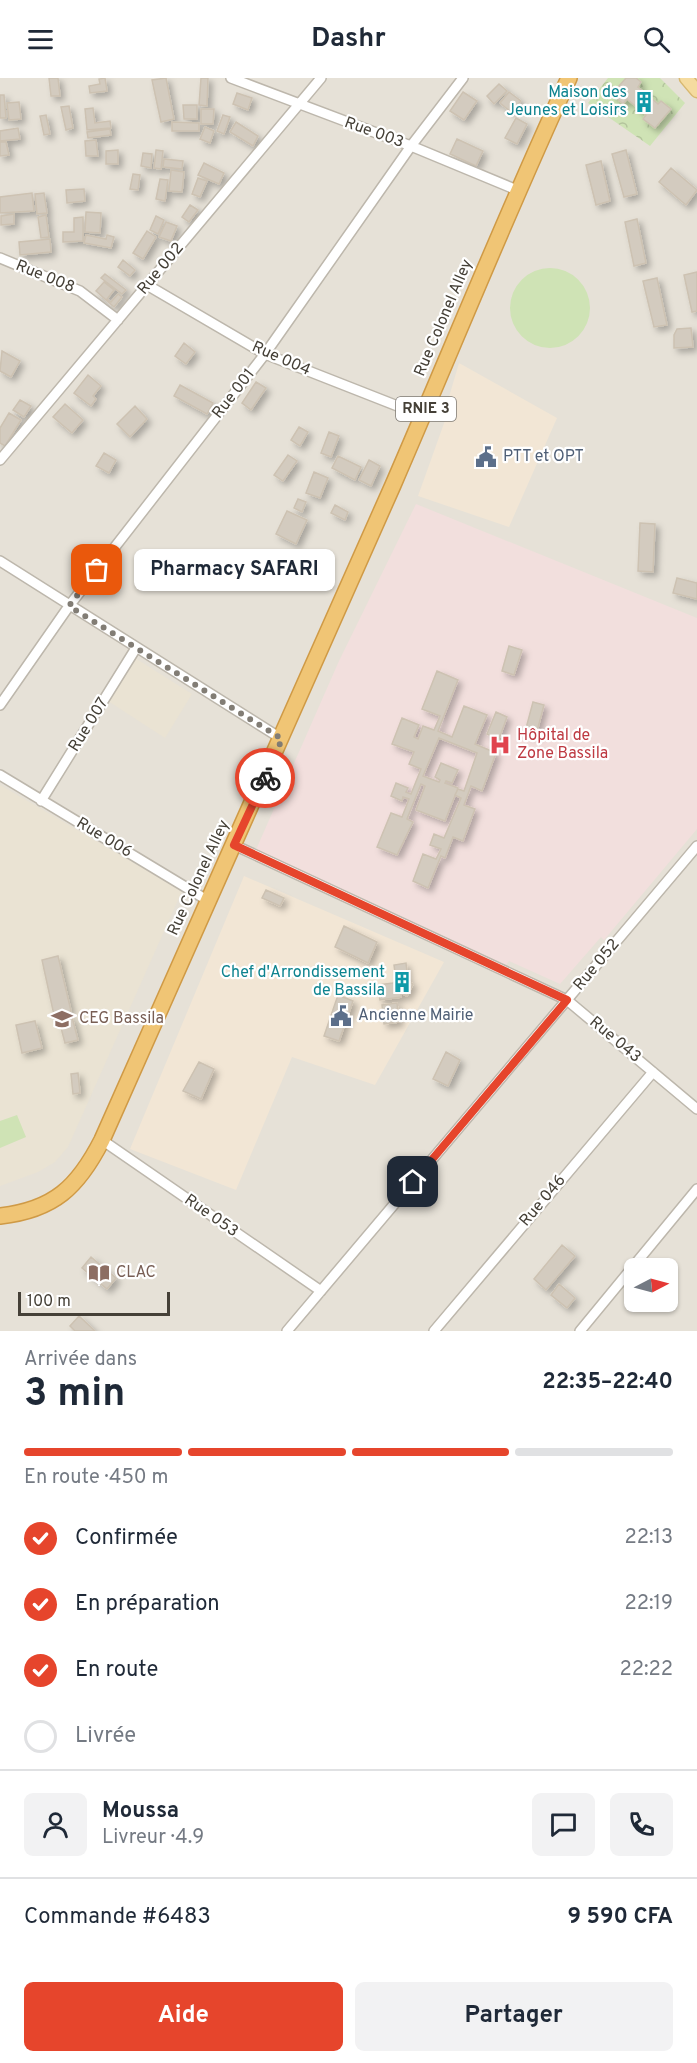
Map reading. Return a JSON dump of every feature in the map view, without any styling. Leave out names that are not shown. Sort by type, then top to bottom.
[{"type":"highway","name":"Rue Colonel Alley","points":[[0,1216],[25,1212],[56,1199],[80,1177],[102,1140],[207,900],[282,739],[423,416],[517,190],[569,78]]},
{"type":"main road","points":[[686,78],[697,91]]},
{"type":"street","name":"Rue 003","points":[[231,78],[411,146],[517,190]]},
{"type":"street","name":"Rue 002","points":[[0,460],[321,78]]},
{"type":"street","name":"Rue 001","points":[[0,705],[69,606],[265,354],[411,146],[463,78]]},
{"type":"street","name":"Rue 008","points":[[0,258],[80,291],[118,320]]},
{"type":"street","name":"Rue 004","points":[[147,285],[265,354],[423,416]]},
{"type":"street","points":[[0,561],[282,739]]},
{"type":"street","name":"Rue 007","points":[[41,801],[136,648]]},
{"type":"street","name":"Rue 006","points":[[0,775],[207,900]]},
{"type":"street","name":"Rue 043","points":[[234,845],[567,1000],[697,1109]]},
{"type":"street","name":"Rue 052","points":[[287,1331],[697,846]]},
{"type":"street","name":"Rue 046","points":[[434,1331],[652,1072]]},
{"type":"street","name":"Rue 053","points":[[102,1140],[321,1291]]},
{"type":"street","points":[[580,1331],[697,1188]]},
{"type":"shaded area","points":[[0,78],[697,78],[697,1331],[0,1331]]},
{"type":"shaded area","name":"PTT et OPT","points":[[459,363],[557,418],[509,527],[418,496],[447,415],[446,407]]},
{"type":"shaded area","name":"Hôpital de Zone Bassila","points":[[416,504],[697,618],[697,829],[604,940],[601,937],[560,984],[509,961],[506,965],[255,852],[339,661]]},
{"type":"shaded area","points":[[135,658],[192,694],[165,738],[108,701]]},
{"type":"shaded area","name":"CEG Bassila","points":[[0,785],[182,891],[68,1147],[55,1162],[38,1172],[0,1186]]},
{"type":"shaded area","points":[[244,876],[444,962],[375,1085],[292,1057],[236,1190],[130,1149]]},
{"type":"green space","points":[[608,78],[660,78],[685,103],[650,146],[588,103]]},
{"type":"green space","points":[[550,268],[565,271],[578,280],[587,293],[590,308],[587,323],[578,336],[565,345],[550,348],[535,345],[522,336],[513,323],[510,308],[513,293],[522,280],[535,271]]},
{"type":"green space","points":[[17,1115],[26,1137],[0,1148],[0,1121]]},
{"type":"building","points":[[49,78],[58,78],[60,96],[51,96]]},
{"type":"building","points":[[105,78],[107,91],[90,93],[89,86],[100,84],[99,79]]},
{"type":"building","points":[[166,78],[174,119],[161,122],[152,80]]},
{"type":"building","points":[[201,78],[208,78],[207,106],[199,105]]},
{"type":"building","name":"Maison des Jeunes et Loisirs","points":[[626,78],[636,78],[641,82],[638,87],[658,104],[661,101],[671,109],[655,128],[643,119],[646,115],[627,99],[623,104],[612,94]]},
{"type":"building","points":[[499,84],[507,91],[494,104],[487,96]]},
{"type":"building","points":[[463,92],[477,101],[464,120],[450,111]]},
{"type":"building","points":[[509,92],[521,101],[511,112],[500,103]]},
{"type":"building","points":[[237,93],[252,98],[248,110],[233,104]]},
{"type":"building","points":[[0,95],[4,95],[6,118],[0,118]]},
{"type":"building","points":[[19,102],[21,119],[9,120],[7,103]]},
{"type":"building","points":[[183,105],[197,105],[197,119],[184,119]]},
{"type":"building","points":[[69,106],[73,128],[66,130],[61,107]]},
{"type":"building","points":[[93,108],[95,123],[110,121],[111,128],[87,130],[85,109]]},
{"type":"building","points":[[201,109],[214,109],[213,124],[201,124]]},
{"type":"building","points":[[46,115],[50,134],[44,135],[40,116]]},
{"type":"building","points":[[223,115],[230,117],[224,134],[217,131]]},
{"type":"building","points":[[516,118],[527,124],[517,144],[505,138]]},
{"type":"building","points":[[172,122],[199,123],[199,131],[172,131]]},
{"type":"building","points":[[236,122],[258,136],[253,146],[230,132]]},
{"type":"building","points":[[205,127],[214,131],[210,143],[200,139]]},
{"type":"building","points":[[18,128],[20,139],[0,141],[0,131]]},
{"type":"building","points":[[110,129],[111,135],[88,138],[87,132]]},
{"type":"building","points":[[457,139],[483,151],[476,166],[450,154]]},
{"type":"building","points":[[96,140],[98,156],[86,156],[85,141]]},
{"type":"building","points":[[0,142],[6,142],[9,155],[0,156]]},
{"type":"building","points":[[118,150],[118,164],[106,164],[106,151]]},
{"type":"building","points":[[156,150],[163,151],[161,169],[154,168]]},
{"type":"building","points":[[626,150],[637,194],[624,197],[612,154]]},
{"type":"building","points":[[143,153],[152,154],[151,168],[141,166]]},
{"type":"building","points":[[164,159],[183,161],[182,169],[163,167]]},
{"type":"building","points":[[601,161],[610,201],[596,205],[586,165]]},
{"type":"building","points":[[204,163],[224,173],[219,184],[198,175]]},
{"type":"building","points":[[671,168],[697,190],[686,205],[659,182]]},
{"type":"building","points":[[171,170],[184,172],[182,192],[169,191]]},
{"type":"building","points":[[133,174],[140,175],[138,190],[130,189]]},
{"type":"building","points":[[198,178],[207,181],[200,197],[192,194]]},
{"type":"building","points":[[160,179],[168,180],[165,201],[156,199]]},
{"type":"building","points":[[84,189],[85,201],[67,203],[66,190]]},
{"type":"building","points":[[32,193],[34,211],[0,213],[0,197]]},
{"type":"building","points":[[44,193],[47,213],[37,214],[35,194]]},
{"type":"building","points":[[190,205],[198,210],[189,222],[182,217]]},
{"type":"building","points":[[86,212],[101,213],[100,233],[85,232]]},
{"type":"building","points":[[14,214],[14,224],[1,225],[1,216]]},
{"type":"building","points":[[46,215],[49,237],[41,238],[38,217]]},
{"type":"building","points":[[156,216],[164,220],[158,234],[150,230]]},
{"type":"building","points":[[83,217],[83,241],[63,242],[63,232],[74,232],[74,218]]},
{"type":"building","points":[[637,219],[646,263],[634,266],[625,222]]},
{"type":"building","points":[[166,222],[177,226],[171,241],[159,237]]},
{"type":"building","points":[[147,231],[156,237],[143,259],[133,253]]},
{"type":"building","points":[[86,235],[106,239],[107,235],[114,237],[111,248],[84,243]]},
{"type":"building","points":[[50,239],[51,252],[20,255],[19,242]]},
{"type":"building","points":[[123,260],[135,270],[130,276],[118,267]]},
{"type":"building","points":[[697,272],[697,311],[692,312],[684,275]]},
{"type":"building","points":[[105,274],[126,290],[122,294],[101,278]]},
{"type":"building","points":[[657,278],[667,325],[654,327],[643,281]]},
{"type":"building","points":[[104,282],[114,290],[107,299],[111,302],[118,294],[122,297],[114,307],[96,291]]},
{"type":"building","points":[[691,328],[693,347],[674,348],[674,335],[677,329]]},
{"type":"building","points":[[184,343],[195,352],[186,364],[175,356]]},
{"type":"building","points":[[2,351],[20,361],[11,377],[0,371]]},
{"type":"building","points":[[88,375],[101,386],[93,396],[96,399],[91,406],[74,393]]},
{"type":"building","points":[[256,382],[266,388],[251,410],[242,403]]},
{"type":"building","points":[[180,385],[213,403],[207,414],[174,396]]},
{"type":"building","points":[[20,400],[31,406],[24,417],[13,410]]},
{"type":"building","points":[[65,404],[83,420],[72,433],[53,417]]},
{"type":"building","points":[[135,406],[147,419],[130,437],[117,424]]},
{"type":"building","points":[[9,413],[21,420],[5,446],[0,443],[0,428]]},
{"type":"building","points":[[299,427],[308,432],[300,446],[291,440]]},
{"type":"building","points":[[329,432],[339,436],[331,457],[321,453]]},
{"type":"building","points":[[104,453],[116,460],[109,473],[96,466]]},
{"type":"building","points":[[288,455],[297,461],[283,481],[274,475]]},
{"type":"building","points":[[338,456],[361,467],[355,480],[332,468]]},
{"type":"building","points":[[369,460],[380,466],[371,486],[359,480]]},
{"type":"building","points":[[314,472],[328,478],[320,498],[306,493]]},
{"type":"building","points":[[298,499],[306,502],[302,512],[294,508]]},
{"type":"building","points":[[335,505],[348,512],[345,520],[331,513]]},
{"type":"building","points":[[287,511],[307,520],[296,544],[276,534]]},
{"type":"building","points":[[640,523],[655,524],[653,572],[638,571]]},
{"type":"building","points":[[677,578],[697,583],[697,599],[673,593]]},
{"type":"building","points":[[509,646],[522,650],[514,675],[502,671]]},
{"type":"building","points":[[437,671],[458,680],[438,731],[452,737],[464,706],[487,715],[475,744],[496,753],[482,791],[471,786],[464,805],[475,809],[463,841],[453,837],[445,858],[441,856],[428,888],[413,881],[423,854],[436,859],[441,849],[430,845],[434,834],[444,838],[461,798],[455,795],[445,821],[416,810],[425,786],[421,784],[407,819],[413,822],[397,855],[377,847],[391,813],[402,817],[409,799],[403,797],[402,801],[391,796],[396,783],[408,788],[406,792],[411,794],[421,769],[409,764],[414,752],[392,744],[402,718],[419,725],[414,737],[418,739],[423,726],[434,730],[440,716],[422,709]],"holes":[[[439,738],[477,753],[464,791],[458,789],[456,793],[458,788],[445,783],[446,781],[452,783],[458,770],[441,763],[435,777],[440,780],[439,782],[423,776]]]},
{"type":"building","points":[[533,702],[544,705],[536,735],[525,732]]},
{"type":"building","points":[[496,712],[507,717],[499,739],[487,734]]},
{"type":"building","points":[[266,890],[284,898],[280,906],[262,898]]},
{"type":"building","points":[[344,926],[377,942],[368,963],[335,947]]},
{"type":"building","points":[[58,956],[71,1011],[54,1015],[42,960]]},
{"type":"building","name":"Chef d'Arrondissement de Bassila","points":[[406,963],[408,981],[413,984],[407,996],[401,993],[401,997],[380,1000],[378,985],[393,983],[396,980],[394,965]]},
{"type":"building","points":[[338,995],[353,1001],[339,1041],[324,1036]]},
{"type":"building","points":[[397,1003],[399,1022],[384,1024],[382,1005]]},
{"type":"building","points":[[72,1017],[78,1040],[65,1043],[59,1020]]},
{"type":"building","points":[[35,1021],[42,1048],[22,1053],[16,1025]]},
{"type":"building","points":[[446,1052],[460,1060],[448,1086],[433,1079]]},
{"type":"building","points":[[199,1062],[214,1069],[201,1099],[183,1091]]},
{"type":"building","points":[[78,1073],[80,1093],[73,1094],[71,1074]]},
{"type":"building","points":[[562,1245],[575,1256],[546,1290],[534,1279]]},
{"type":"building","name":"CLAC","points":[[91,1257],[116,1278],[107,1289],[82,1268]]},
{"type":"building","points":[[559,1284],[575,1298],[567,1308],[551,1295]]},
{"type":"building","points":[[79,1316],[95,1331],[75,1331],[70,1326]]},
{"type":"way so far","points":[[97,570],[69,606],[282,739],[265,778]]},
{"type":"place","name":"Maison des Jeunes et Loisirs","points":[[644,102]]},
{"type":"place","name":"PTT et OPT","points":[[486,457]]},
{"type":"place","name":"Pharmacy SAFARI","points":[[97,570]]},
{"type":"place","name":"Hôpital de Zone Bassila","points":[[500,745]]},
{"type":"place","name":"Chef d'Arrondissement de Bassila","points":[[402,982]]},
{"type":"place","name":"Ancienne Mairie","points":[[341,1016]]},
{"type":"place","name":"CEG Bassila","points":[[62,1019]]},
{"type":"place","name":"CLAC","points":[[99,1273]]},
{"type":"route","points":[[265,778],[234,845],[567,1000],[413,1182]]}]
